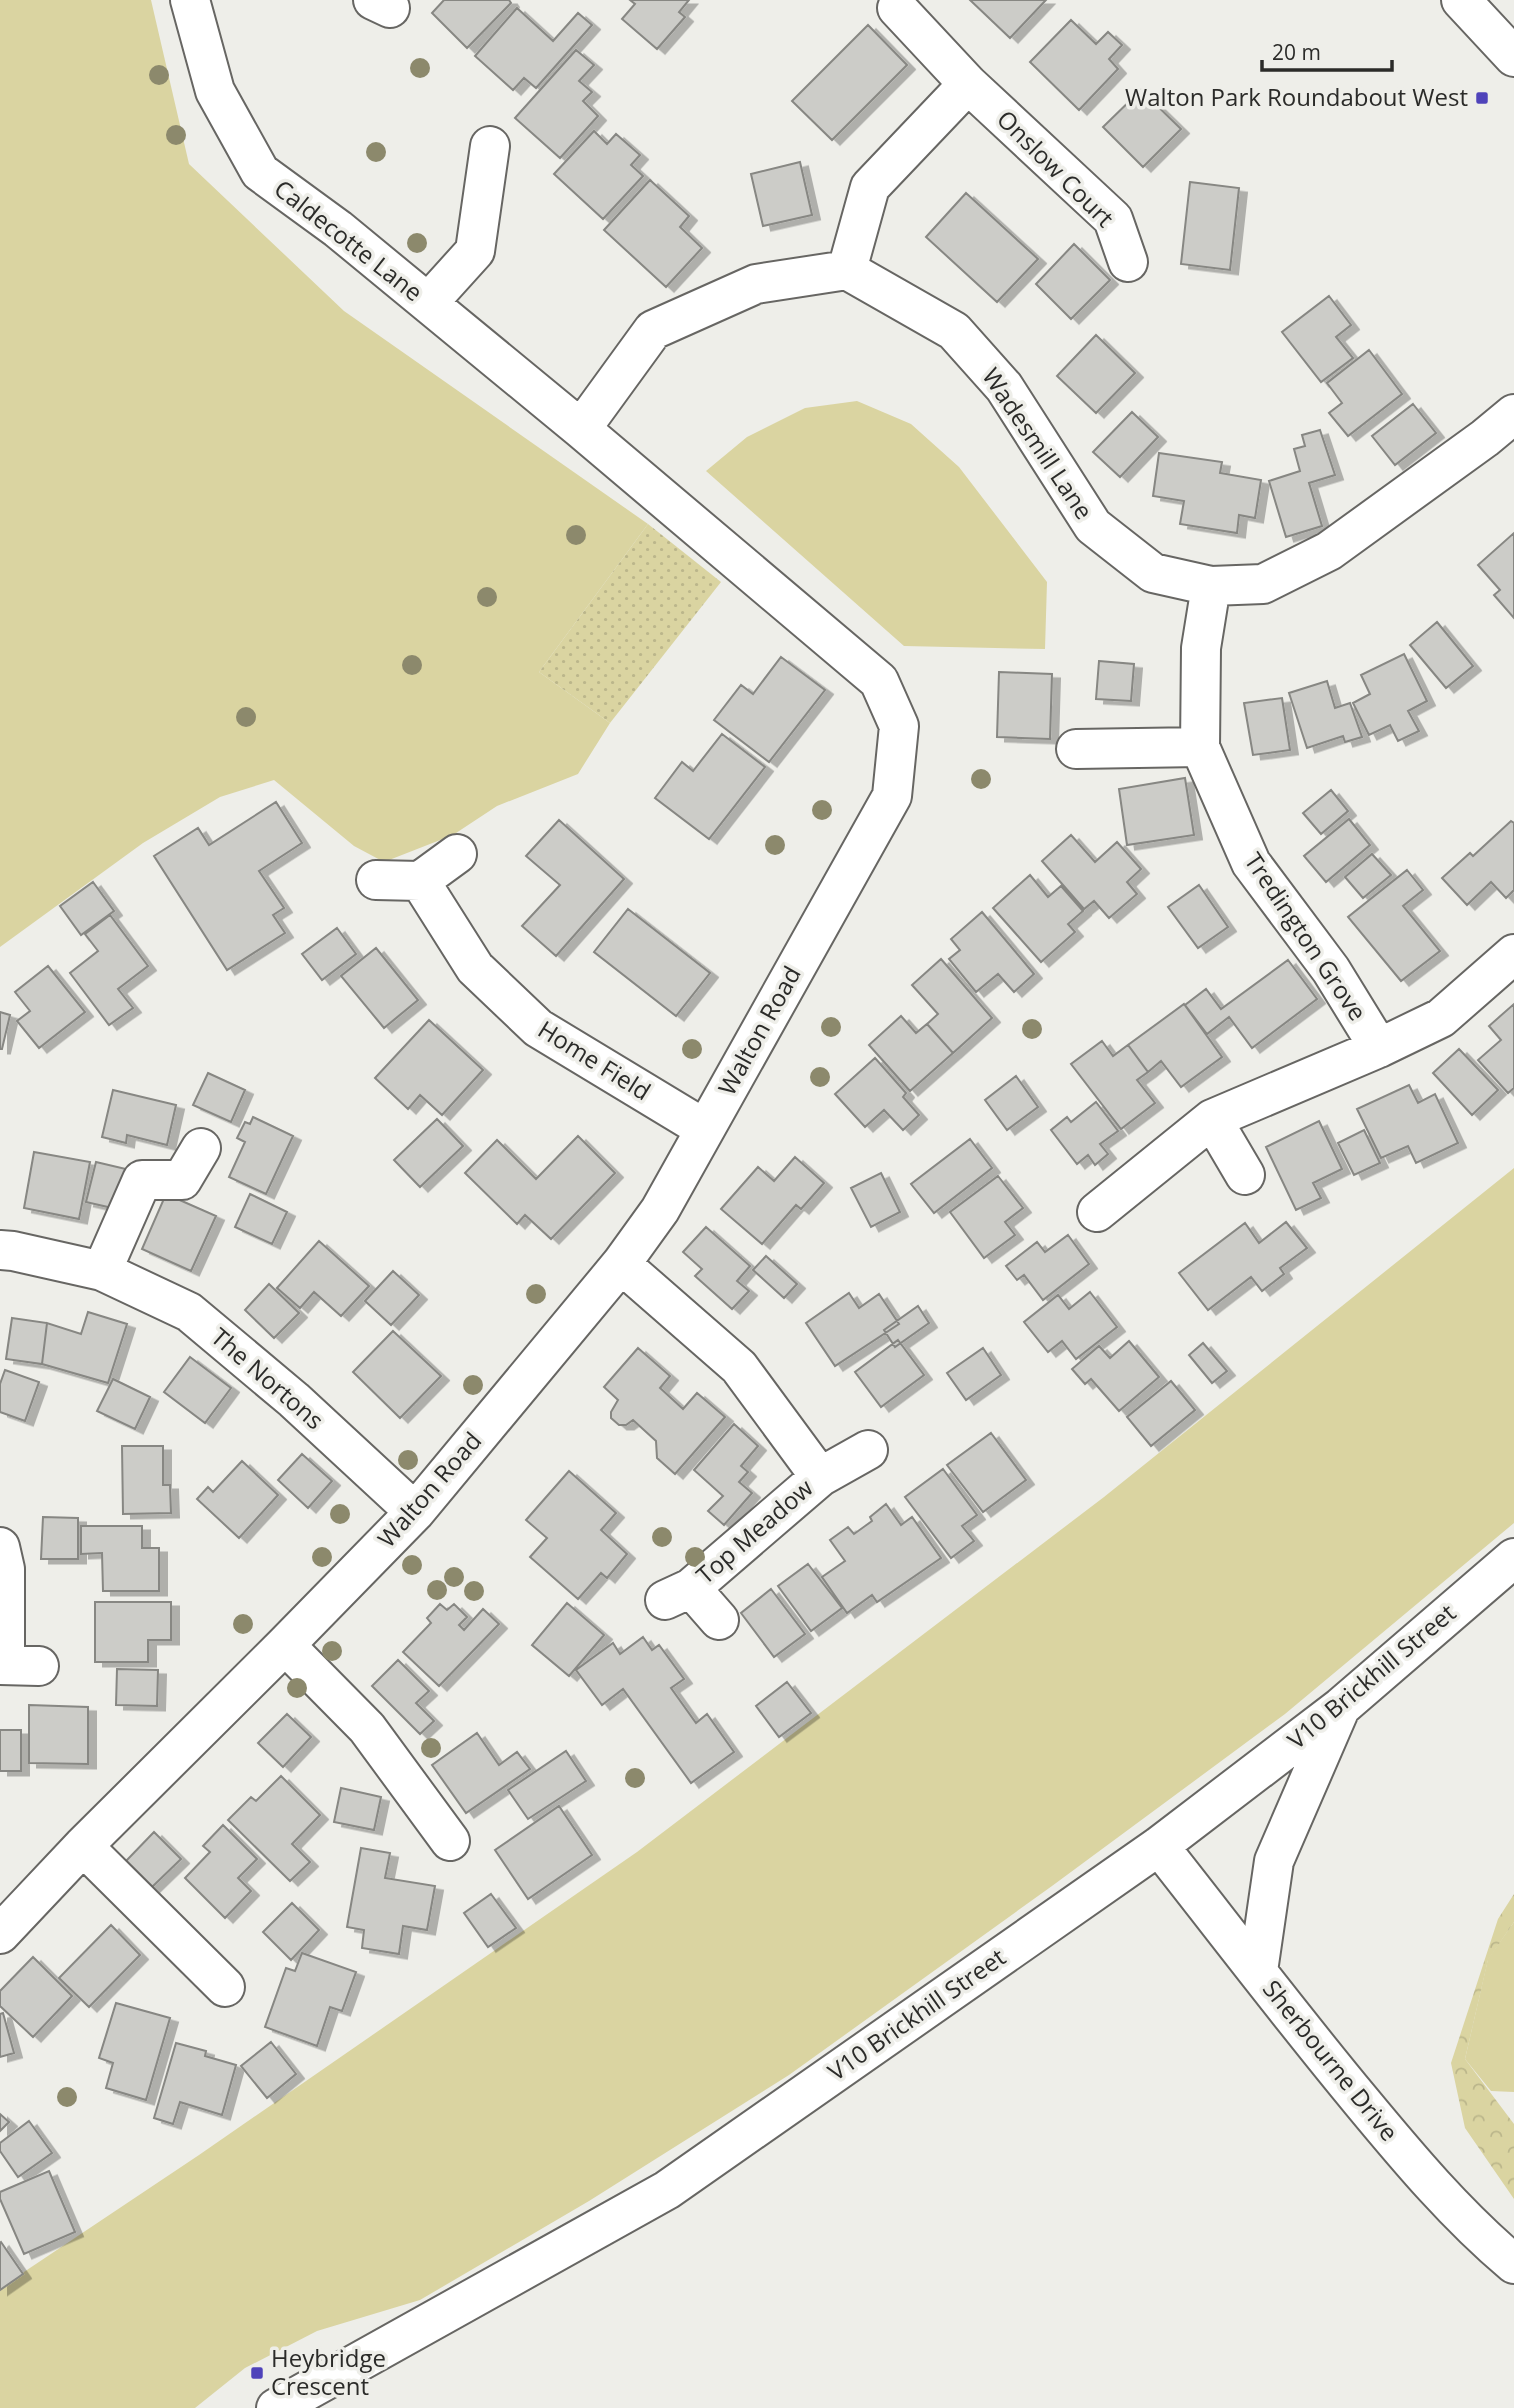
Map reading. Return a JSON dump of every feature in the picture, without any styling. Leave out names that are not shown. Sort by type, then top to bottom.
[{"type":"main road","name":"Caldecotte Lane","points":[[190,0],[215,91],[260,172],[338,229],[581,429]]},
{"type":"main road","points":[[1461,0],[1514,57]]},
{"type":"main road","name":"Onslow Court","points":[[897,8],[968,84],[1113,219],[1128,262]]},
{"type":"main road","points":[[581,429],[653,330],[757,284],[848,270],[870,187],[968,84]]},
{"type":"main road","points":[[428,303],[475,251],[490,146]]},
{"type":"main road","name":"Wadesmill Lane","points":[[848,270],[954,331],[1004,387],[1093,526],[1153,573],[1211,586],[1263,583],[1329,551],[1514,414]]},
{"type":"main road","name":"Walton Road","points":[[0,1934],[83,1846],[415,1512],[621,1264],[660,1210],[892,796],[899,726],[878,681],[581,429]]},
{"type":"main road","name":"Tredington Grove","points":[[1211,586],[1201,648],[1200,747],[1251,863],[1331,970],[1380,1048]]},
{"type":"main road","points":[[1076,749],[1200,747]]},
{"type":"main road","points":[[376,880],[420,881],[457,854]]},
{"type":"main road","name":"Home Field","points":[[420,881],[475,968],[538,1028],[705,1129]]},
{"type":"main road","name":"Tredington Grove","points":[[1097,1212],[1212,1119],[1380,1048],[1441,1018],[1514,954]]},
{"type":"main road","points":[[1212,1119],[1245,1175]]},
{"type":"main road","points":[[102,1271],[142,1181],[182,1180],[201,1148]]},
{"type":"main road","name":"The Nortons","points":[[0,1250],[102,1271],[189,1312],[294,1400],[415,1512]]},
{"type":"main road","name":"Top Meadow","points":[[621,1264],[739,1367],[820,1476]]},
{"type":"main road","name":"Top Meadow","points":[[719,1620],[678,1594],[820,1476],[868,1450]]},
{"type":"main road","points":[[0,1547],[5,1569],[15,1665]]},
{"type":"main road","name":"V10 Brickhill Street","points":[[276,2408],[667,2190],[1158,1846],[1341,1707],[1514,1558]]},
{"type":"main road","points":[[285,1645],[367,1728],[450,1841]]},
{"type":"main road","points":[[1258,1971],[1274,1861],[1341,1707]]},
{"type":"main road","points":[[83,1846],[225,1987]]},
{"type":"main road","name":"Sherbourne Drive","points":[[1158,1846],[1323,2056],[1429,2183],[1476,2232],[1514,2263]]},
{"type":"green space","points":[[0,0],[151,0],[189,164],[344,311],[648,524],[539,672],[610,723],[578,774],[497,806],[453,835],[384,862],[354,846],[274,780],[220,797],[143,843],[0,947]]},
{"type":"green space","points":[[857,401],[911,424],[959,467],[1047,582],[1045,649],[904,646],[706,471],[747,437],[805,408]]},
{"type":"green space","points":[[648,524],[721,582],[610,723],[539,672]]},
{"type":"green space","points":[[1514,1168],[1514,1523],[1285,1714],[789,2075],[589,2201],[420,2300],[317,2331],[245,2368],[195,2408],[0,2408],[0,2288],[199,2155],[637,1852],[1104,1497]]},
{"type":"green space","points":[[1514,1894],[1514,1922],[1488,1960],[1465,2059],[1514,2124],[1514,2199],[1465,2128],[1451,2063],[1498,1919]]},
{"type":"green space","points":[[1514,1922],[1514,2092],[1491,2091],[1465,2059],[1488,1959]]},
{"type":"building","points":[[444,0],[509,0],[511,3],[467,48],[432,13]]},
{"type":"building","points":[[630,0],[689,0],[679,12],[685,17],[657,49],[622,19],[635,4]]},
{"type":"building","points":[[970,0],[1046,0],[1010,38]]},
{"type":"building","points":[[517,8],[553,41],[578,13],[592,25],[536,88],[524,78],[513,90],[475,56]]},
{"type":"building","points":[[1071,20],[1096,44],[1108,32],[1122,45],[1109,59],[1118,69],[1079,110],[1030,62]]},
{"type":"building","points":[[868,25],[907,65],[832,140],[792,101]]},
{"type":"building","points":[[576,50],[594,65],[579,81],[592,92],[583,101],[598,116],[560,158],[515,118]]},
{"type":"building","points":[[1141,90],[1181,129],[1143,167],[1103,127]]},
{"type":"building","points":[[594,131],[607,144],[616,134],[640,155],[631,165],[643,176],[603,219],[554,174]]},
{"type":"building","points":[[800,162],[812,215],[763,226],[751,174]]},
{"type":"building","points":[[650,180],[689,216],[680,227],[702,248],[666,287],[604,230]]},
{"type":"building","points":[[1190,182],[1239,188],[1230,270],[1181,264]]},
{"type":"building","points":[[966,193],[1038,259],[997,302],[926,237]]},
{"type":"building","points":[[1074,244],[1110,280],[1071,319],[1036,284]]},
{"type":"building","points":[[1329,296],[1351,325],[1336,337],[1353,358],[1321,382],[1282,332]]},
{"type":"building","points":[[1096,335],[1135,373],[1096,413],[1057,376]]},
{"type":"building","points":[[1369,350],[1402,394],[1348,436],[1329,413],[1342,403],[1327,383]]},
{"type":"building","points":[[1413,404],[1436,433],[1395,465],[1372,436]]},
{"type":"building","points":[[1132,412],[1158,437],[1120,477],[1093,452]]},
{"type":"building","points":[[1320,430],[1335,475],[1309,483],[1322,526],[1286,537],[1269,481],[1300,471],[1294,449],[1305,446],[1302,435]]},
{"type":"building","points":[[1159,453],[1222,462],[1220,473],[1261,480],[1255,518],[1239,515],[1237,533],[1180,524],[1184,501],[1153,496]]},
{"type":"building","points":[[1514,533],[1514,618],[1494,595],[1500,590],[1478,565]]},
{"type":"building","points":[[1437,622],[1473,666],[1446,688],[1410,645]]},
{"type":"building","points":[[1404,654],[1427,701],[1408,711],[1419,731],[1398,741],[1390,725],[1369,735],[1353,703],[1370,694],[1361,675]]},
{"type":"building","points":[[781,657],[825,690],[769,762],[714,720],[741,685],[753,694]]},
{"type":"building","points":[[1099,661],[1134,664],[1131,701],[1096,699]]},
{"type":"building","points":[[999,672],[1052,674],[1050,739],[997,737]]},
{"type":"building","points":[[1327,681],[1335,708],[1350,703],[1362,737],[1345,742],[1343,736],[1307,748],[1289,693]]},
{"type":"building","points":[[1282,698],[1290,750],[1253,755],[1244,703]]},
{"type":"building","points":[[722,734],[765,767],[709,839],[655,798],[682,762],[693,771]]},
{"type":"building","points":[[1185,778],[1194,835],[1127,845],[1119,789]]},
{"type":"building","points":[[1331,790],[1348,811],[1321,834],[1303,813]]},
{"type":"building","points":[[276,802],[302,843],[259,871],[284,908],[273,915],[285,933],[227,970],[154,856],[198,828],[209,845]]},
{"type":"building","points":[[1349,819],[1370,845],[1326,882],[1304,856]]},
{"type":"building","points":[[559,820],[624,879],[556,956],[522,926],[560,885],[526,856]]},
{"type":"building","points":[[1511,821],[1514,823],[1514,890],[1506,898],[1491,882],[1467,905],[1442,878],[1470,853],[1473,856]]},
{"type":"building","points":[[1071,835],[1095,862],[1117,842],[1141,869],[1127,882],[1137,894],[1109,918],[1094,901],[1084,909],[1042,861]]},
{"type":"building","points":[[1372,854],[1391,875],[1363,898],[1345,877]]},
{"type":"building","points":[[1407,870],[1423,890],[1403,906],[1440,951],[1401,981],[1348,917]]},
{"type":"building","points":[[1030,875],[1048,897],[1061,886],[1083,911],[1068,924],[1075,932],[1041,962],[993,908]]},
{"type":"building","points":[[93,882],[114,911],[81,935],[60,906]]},
{"type":"building","points":[[1199,885],[1228,927],[1198,948],[1168,907]]},
{"type":"building","points":[[628,909],[710,973],[676,1016],[594,952]]},
{"type":"building","points":[[982,912],[1034,974],[1014,992],[998,974],[976,992],[949,959],[960,950],[951,939]]},
{"type":"building","points":[[110,915],[148,966],[118,989],[133,1008],[109,1025],[70,973],[98,951],[85,934]]},
{"type":"building","points":[[337,928],[356,954],[322,980],[302,954]]},
{"type":"building","points":[[376,948],[418,1000],[384,1028],[341,976]]},
{"type":"building","points":[[941,959],[992,1018],[953,1053],[927,1024],[938,1014],[912,985]]},
{"type":"building","points":[[1288,960],[1317,999],[1252,1048],[1229,1017],[1207,1034],[1185,1005],[1206,989],[1221,1009]]},
{"type":"building","points":[[48,966],[85,1012],[39,1048],[17,1021],[30,1011],[15,992]]},
{"type":"building","points":[[1184,1004],[1222,1057],[1181,1087],[1161,1061],[1148,1072],[1128,1045]]},
{"type":"building","points":[[1514,1004],[1514,1088],[1508,1093],[1478,1060],[1501,1040],[1489,1026]]},
{"type":"building","points":[[0,1012],[10,1015],[2,1049],[0,1049]]},
{"type":"building","points":[[901,1016],[916,1033],[927,1024],[953,1053],[910,1091],[869,1045]]},
{"type":"building","points":[[429,1020],[483,1070],[442,1115],[420,1095],[408,1109],[375,1078]]},
{"type":"building","points":[[1102,1041],[1113,1056],[1128,1045],[1148,1072],[1137,1080],[1155,1103],[1121,1129],[1071,1064]]},
{"type":"building","points":[[1459,1049],[1498,1090],[1472,1115],[1433,1073]]},
{"type":"building","points":[[875,1058],[906,1093],[903,1097],[919,1115],[903,1130],[884,1110],[865,1127],[835,1094]]},
{"type":"building","points":[[208,1073],[245,1090],[231,1122],[193,1105]]},
{"type":"building","points":[[1016,1076],[1038,1107],[1007,1130],[985,1100]]},
{"type":"building","points":[[1409,1085],[1418,1103],[1435,1094],[1458,1143],[1416,1163],[1408,1146],[1381,1158],[1357,1109]]},
{"type":"building","points":[[113,1090],[176,1105],[167,1145],[127,1135],[126,1143],[102,1137]]},
{"type":"building","points":[[1096,1102],[1118,1131],[1100,1144],[1108,1154],[1095,1165],[1088,1155],[1077,1164],[1051,1130],[1067,1117],[1071,1122]]},
{"type":"building","points":[[253,1117],[293,1136],[266,1194],[229,1177],[245,1142],[237,1138],[245,1122],[250,1124]]},
{"type":"building","points":[[437,1119],[463,1146],[420,1187],[394,1160]]},
{"type":"building","points":[[1319,1121],[1342,1169],[1313,1183],[1321,1198],[1296,1210],[1266,1147]]},
{"type":"building","points":[[1364,1130],[1380,1163],[1354,1175],[1338,1143]]},
{"type":"building","points":[[578,1136],[615,1173],[551,1239],[525,1215],[517,1224],[465,1173],[497,1140],[536,1179]]},
{"type":"building","points":[[970,1139],[992,1168],[934,1213],[911,1184]]},
{"type":"building","points":[[34,1152],[90,1162],[79,1219],[24,1208]]},
{"type":"building","points":[[795,1157],[824,1183],[801,1209],[796,1205],[762,1244],[721,1209],[758,1167],[774,1181]]},
{"type":"building","points":[[96,1162],[130,1170],[121,1210],[86,1202]]},
{"type":"building","points":[[881,1173],[900,1212],[871,1227],[851,1188]]},
{"type":"building","points":[[998,1176],[1023,1208],[1005,1222],[1015,1235],[984,1258],[950,1212]]},
{"type":"building","points":[[166,1194],[216,1216],[191,1271],[142,1249]]},
{"type":"building","points":[[250,1194],[287,1212],[272,1244],[235,1227]]},
{"type":"building","points":[[1286,1222],[1307,1248],[1280,1268],[1284,1274],[1262,1291],[1251,1277],[1208,1310],[1179,1273],[1245,1223],[1259,1243]]},
{"type":"building","points":[[706,1227],[750,1266],[737,1281],[749,1291],[732,1309],[695,1276],[702,1269],[683,1252]]},
{"type":"building","points":[[1068,1235],[1089,1264],[1043,1300],[1024,1275],[1017,1280],[1006,1266],[1037,1242],[1045,1252]]},
{"type":"building","points":[[319,1241],[369,1286],[341,1316],[314,1292],[300,1308],[277,1288]]},
{"type":"building","points":[[766,1256],[797,1284],[784,1298],[753,1270]]},
{"type":"building","points":[[393,1271],[419,1295],[391,1325],[365,1301]]},
{"type":"building","points":[[269,1284],[299,1313],[274,1338],[245,1310]]},
{"type":"building","points":[[1090,1292],[1117,1327],[1076,1359],[1062,1341],[1048,1352],[1024,1322],[1058,1295],[1069,1309]]},
{"type":"building","points":[[849,1293],[859,1308],[879,1294],[899,1324],[835,1366],[806,1323]]},
{"type":"building","points":[[918,1306],[929,1323],[895,1347],[884,1330]]},
{"type":"building","points":[[88,1312],[127,1324],[108,1383],[42,1364],[47,1323],[81,1334]]},
{"type":"building","points":[[12,1318],[47,1323],[42,1364],[6,1359]]},
{"type":"building","points":[[393,1331],[441,1376],[400,1418],[353,1372]]},
{"type":"building","points":[[898,1340],[924,1375],[881,1407],[855,1372]]},
{"type":"building","points":[[1129,1341],[1159,1377],[1119,1411],[1091,1379],[1085,1384],[1072,1369],[1099,1346],[1110,1358]]},
{"type":"building","points":[[1203,1343],[1227,1371],[1212,1383],[1189,1355]]},
{"type":"building","points":[[638,1348],[670,1376],[660,1388],[683,1409],[697,1393],[725,1417],[675,1474],[657,1458],[656,1441],[633,1420],[626,1425],[619,1425],[611,1418],[611,1412],[618,1400],[604,1387]]},
{"type":"building","points":[[983,1348],[1001,1375],[966,1400],[947,1373]]},
{"type":"building","points":[[190,1357],[231,1388],[205,1423],[164,1392]]},
{"type":"building","points":[[5,1370],[39,1382],[25,1421],[0,1412],[0,1384]]},
{"type":"building","points":[[113,1379],[150,1397],[135,1429],[97,1411]]},
{"type":"building","points":[[1171,1381],[1195,1410],[1151,1446],[1127,1417]]},
{"type":"building","points":[[734,1424],[758,1446],[741,1466],[748,1472],[739,1482],[752,1493],[724,1525],[708,1511],[723,1496],[694,1470]]},
{"type":"building","points":[[991,1433],[1026,1480],[983,1512],[947,1465]]},
{"type":"building","points":[[122,1446],[163,1446],[163,1485],[170,1485],[171,1513],[123,1514]]},
{"type":"building","points":[[302,1454],[332,1481],[308,1508],[278,1480]]},
{"type":"building","points":[[242,1461],[278,1495],[239,1538],[197,1499],[208,1487],[213,1492]]},
{"type":"building","points":[[943,1469],[977,1515],[962,1526],[974,1541],[951,1558],[905,1497]]},
{"type":"building","points":[[569,1471],[616,1513],[601,1530],[627,1554],[607,1578],[601,1573],[578,1599],[530,1557],[547,1538],[526,1520]]},
{"type":"building","points":[[886,1504],[901,1525],[912,1517],[941,1558],[877,1602],[872,1595],[847,1613],[822,1577],[845,1561],[830,1540],[848,1527],[854,1534],[872,1521],[870,1517]]},
{"type":"building","points":[[43,1517],[78,1518],[78,1559],[41,1559]]},
{"type":"building","points":[[81,1526],[142,1526],[142,1548],[159,1548],[159,1591],[103,1591],[102,1553],[81,1554]]},
{"type":"building","points":[[808,1564],[842,1608],[811,1631],[778,1586]]},
{"type":"building","points":[[771,1589],[805,1634],[774,1657],[741,1613]]},
{"type":"building","points":[[95,1602],[171,1602],[171,1640],[148,1640],[148,1662],[95,1662]]},
{"type":"building","points":[[567,1603],[604,1635],[569,1676],[532,1645]]},
{"type":"building","points":[[440,1604],[447,1610],[454,1604],[467,1617],[459,1625],[464,1630],[483,1609],[499,1624],[439,1686],[403,1652],[431,1623],[427,1618]]},
{"type":"building","points":[[643,1637],[652,1650],[659,1645],[684,1679],[671,1688],[696,1723],[707,1714],[734,1752],[691,1783],[623,1689],[602,1705],[576,1670],[613,1643],[620,1654]]},
{"type":"building","points":[[398,1660],[429,1691],[416,1703],[434,1721],[420,1734],[372,1686]]},
{"type":"building","points":[[117,1669],[158,1670],[157,1706],[116,1705]]},
{"type":"building","points":[[787,1682],[811,1713],[779,1737],[756,1706]]},
{"type":"building","points":[[29,1705],[88,1707],[88,1764],[29,1763]]},
{"type":"building","points":[[287,1714],[311,1737],[283,1767],[258,1743]]},
{"type":"building","points":[[0,1730],[21,1730],[21,1771],[0,1771]]},
{"type":"building","points":[[477,1733],[499,1765],[517,1752],[530,1769],[466,1813],[432,1765]]},
{"type":"building","points":[[566,1751],[586,1781],[528,1819],[508,1790]]},
{"type":"building","points":[[281,1776],[320,1815],[292,1844],[310,1862],[290,1881],[228,1820],[251,1797],[256,1801]]},
{"type":"building","points":[[341,1788],[381,1797],[374,1830],[334,1822]]},
{"type":"building","points":[[559,1806],[592,1855],[528,1899],[495,1850]]},
{"type":"building","points":[[223,1825],[257,1859],[238,1878],[251,1891],[225,1918],[185,1878],[210,1852],[203,1846]]},
{"type":"building","points":[[154,1832],[181,1859],[152,1887],[126,1861]]},
{"type":"building","points":[[361,1848],[390,1853],[385,1878],[435,1886],[427,1930],[403,1926],[399,1954],[362,1948],[364,1930],[347,1927]]},
{"type":"building","points":[[491,1894],[516,1928],[488,1947],[464,1913]]},
{"type":"building","points":[[292,1903],[319,1930],[291,1960],[263,1932]]},
{"type":"building","points":[[111,1925],[140,1955],[89,2007],[59,1978]]},
{"type":"building","points":[[302,1953],[356,1972],[342,2011],[330,2007],[317,2046],[265,2027],[286,1968],[295,1971]]},
{"type":"building","points":[[33,1957],[72,1996],[33,2037],[0,2006],[0,1991]]},
{"type":"building","points":[[116,2003],[170,2018],[146,2100],[106,2088],[113,2063],[99,2058]]},
{"type":"building","points":[[3,2013],[14,2053],[0,2057],[0,2014]]},
{"type":"building","points":[[271,2042],[296,2074],[267,2098],[241,2066]]},
{"type":"building","points":[[176,2043],[206,2051],[205,2056],[236,2065],[222,2115],[180,2102],[173,2124],[154,2118]]},
{"type":"building","points":[[0,2114],[9,2122],[0,2131]]},
{"type":"building","points":[[29,2121],[52,2153],[18,2177],[0,2151],[0,2143]]},
{"type":"building","points":[[49,2171],[75,2232],[24,2254],[0,2199],[0,2192]]},
{"type":"building","points":[[0,2243],[23,2274],[0,2290]]},
{"type":"place","name":"Walton Park Roundabout West","points":[[1482,98]]},
{"type":"place","name":"Heybridge Crescent","points":[[257,2373]]}]
